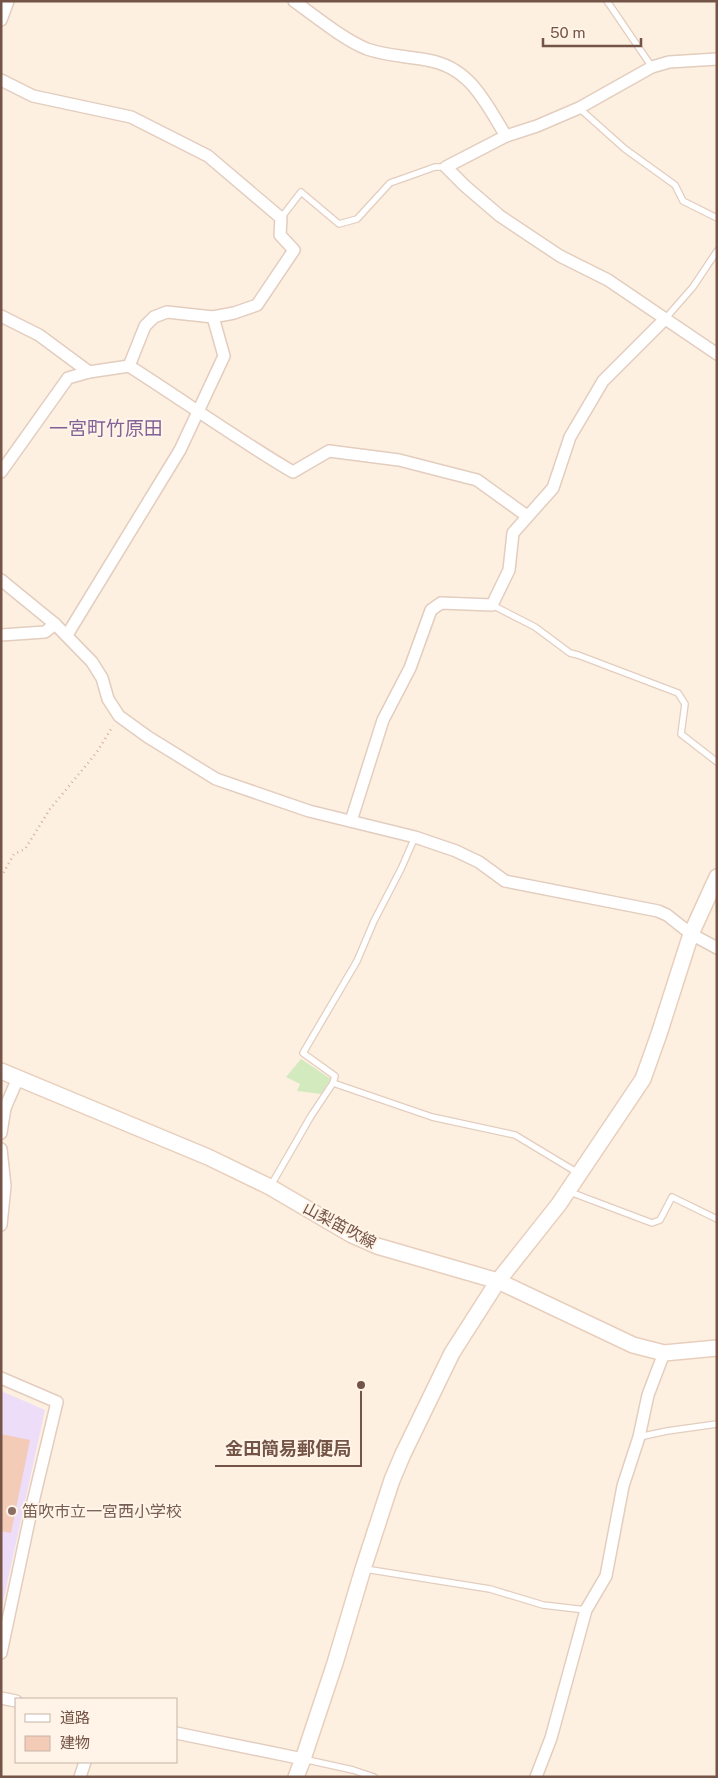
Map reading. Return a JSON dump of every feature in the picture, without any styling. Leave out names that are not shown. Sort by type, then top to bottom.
[{"type":"street","points":[[1,20],[8,1]]},
{"type":"street","points":[[294,1],[347,38],[368,49],[391,56],[425,59],[449,66],[470,82],[479,93],[506,136]]},
{"type":"street","points":[[717,59],[669,62],[652,67],[579,108],[537,126],[506,136],[446,167],[500,216],[560,256],[608,280],[717,354]]},
{"type":"street","points":[[1,80],[33,96],[131,117],[208,156],[281,218],[280,235],[294,250],[257,304],[234,313],[213,317],[167,312],[154,317],[145,326],[129,366]]},
{"type":"street","points":[[1,316],[39,335],[89,372]]},
{"type":"street","points":[[67,635],[180,450],[197,410],[224,356],[213,317]]},
{"type":"street","points":[[351,820],[383,720],[410,668],[431,610],[441,603],[492,605],[509,570],[513,533],[553,488],[570,437],[603,381],[665,319]]},
{"type":"street","points":[[1,472],[68,378],[89,372],[129,366],[257,451],[294,472],[329,451],[399,460],[476,480],[527,516]]},
{"type":"street","points":[[1,580],[55,624],[92,662],[102,678],[108,699],[119,716],[148,737],[216,779],[309,811],[415,837],[456,851],[472,858],[505,881],[658,911],[667,915],[691,934],[717,948]]},
{"type":"street","points":[[1,635],[44,632],[55,624]]},
{"type":"street","points":[[296,1777],[335,1663],[392,1480],[403,1454],[452,1353],[498,1281],[559,1204],[643,1079],[691,934],[717,877]]},
{"type":"street","name":"山梨笛吹線","points":[[1,1071],[208,1157],[270,1187],[352,1235],[377,1246],[498,1281],[634,1345],[664,1353],[717,1348]]},
{"type":"street","points":[[1,1133],[5,1108],[18,1078]]},
{"type":"street","points":[[1,1149],[5,1186],[1,1225]]},
{"type":"street","points":[[536,1777],[551,1738],[586,1610],[606,1576],[623,1486],[648,1395],[664,1353]]},
{"type":"street","points":[[1,1378],[57,1402],[33,1502],[1,1653]]},
{"type":"street","points":[[1,1698],[15,1701]]},
{"type":"street","points":[[178,1734],[303,1759]]},
{"type":"street","points":[[80,1777],[85,1763]]},
{"type":"lane","points":[[607,1],[652,67]]},
{"type":"lane","points":[[579,108],[625,149],[675,185],[684,201],[717,218]]},
{"type":"lane","points":[[281,218],[302,192],[339,224],[357,219],[390,183],[435,167],[446,167]]},
{"type":"lane","points":[[665,319],[693,287],[717,250]]},
{"type":"lane","points":[[492,605],[535,626],[570,653],[678,693],[685,704],[681,734],[717,762]]},
{"type":"lane","points":[[270,1187],[311,1116],[333,1083],[335,1076],[303,1053],[357,961],[374,921],[415,837]]},
{"type":"lane","points":[[333,1083],[432,1116],[516,1135],[579,1173]]},
{"type":"lane","points":[[568,1191],[652,1223],[660,1220],[672,1197],[717,1219]]},
{"type":"lane","points":[[638,1437],[717,1424]]},
{"type":"lane","points":[[363,1569],[490,1589],[543,1604],[586,1610]]},
{"type":"lane","points":[[303,1759],[353,1770],[374,1777]]},
{"type":"path","points":[[1,877],[14,854],[24,848],[50,809],[96,752],[119,716]]},
{"type":"shaded area","name":"笛吹市立一宮西小学校","points":[[1,1391],[45,1410],[1,1611]]},
{"type":"green space","points":[[301,1059],[331,1079],[321,1094],[297,1091],[300,1084],[286,1077]]},
{"type":"building","points":[[1,1434],[30,1440],[11,1533],[1,1531]]},
{"type":"place","name":"金田簡易郵便局","points":[[361,1385]]},
{"type":"place","name":"笛吹市立一宮西小学校","points":[[12,1511]]},
{"type":"district","name":"一宮町竹原田","points":[[106,428]]}]
